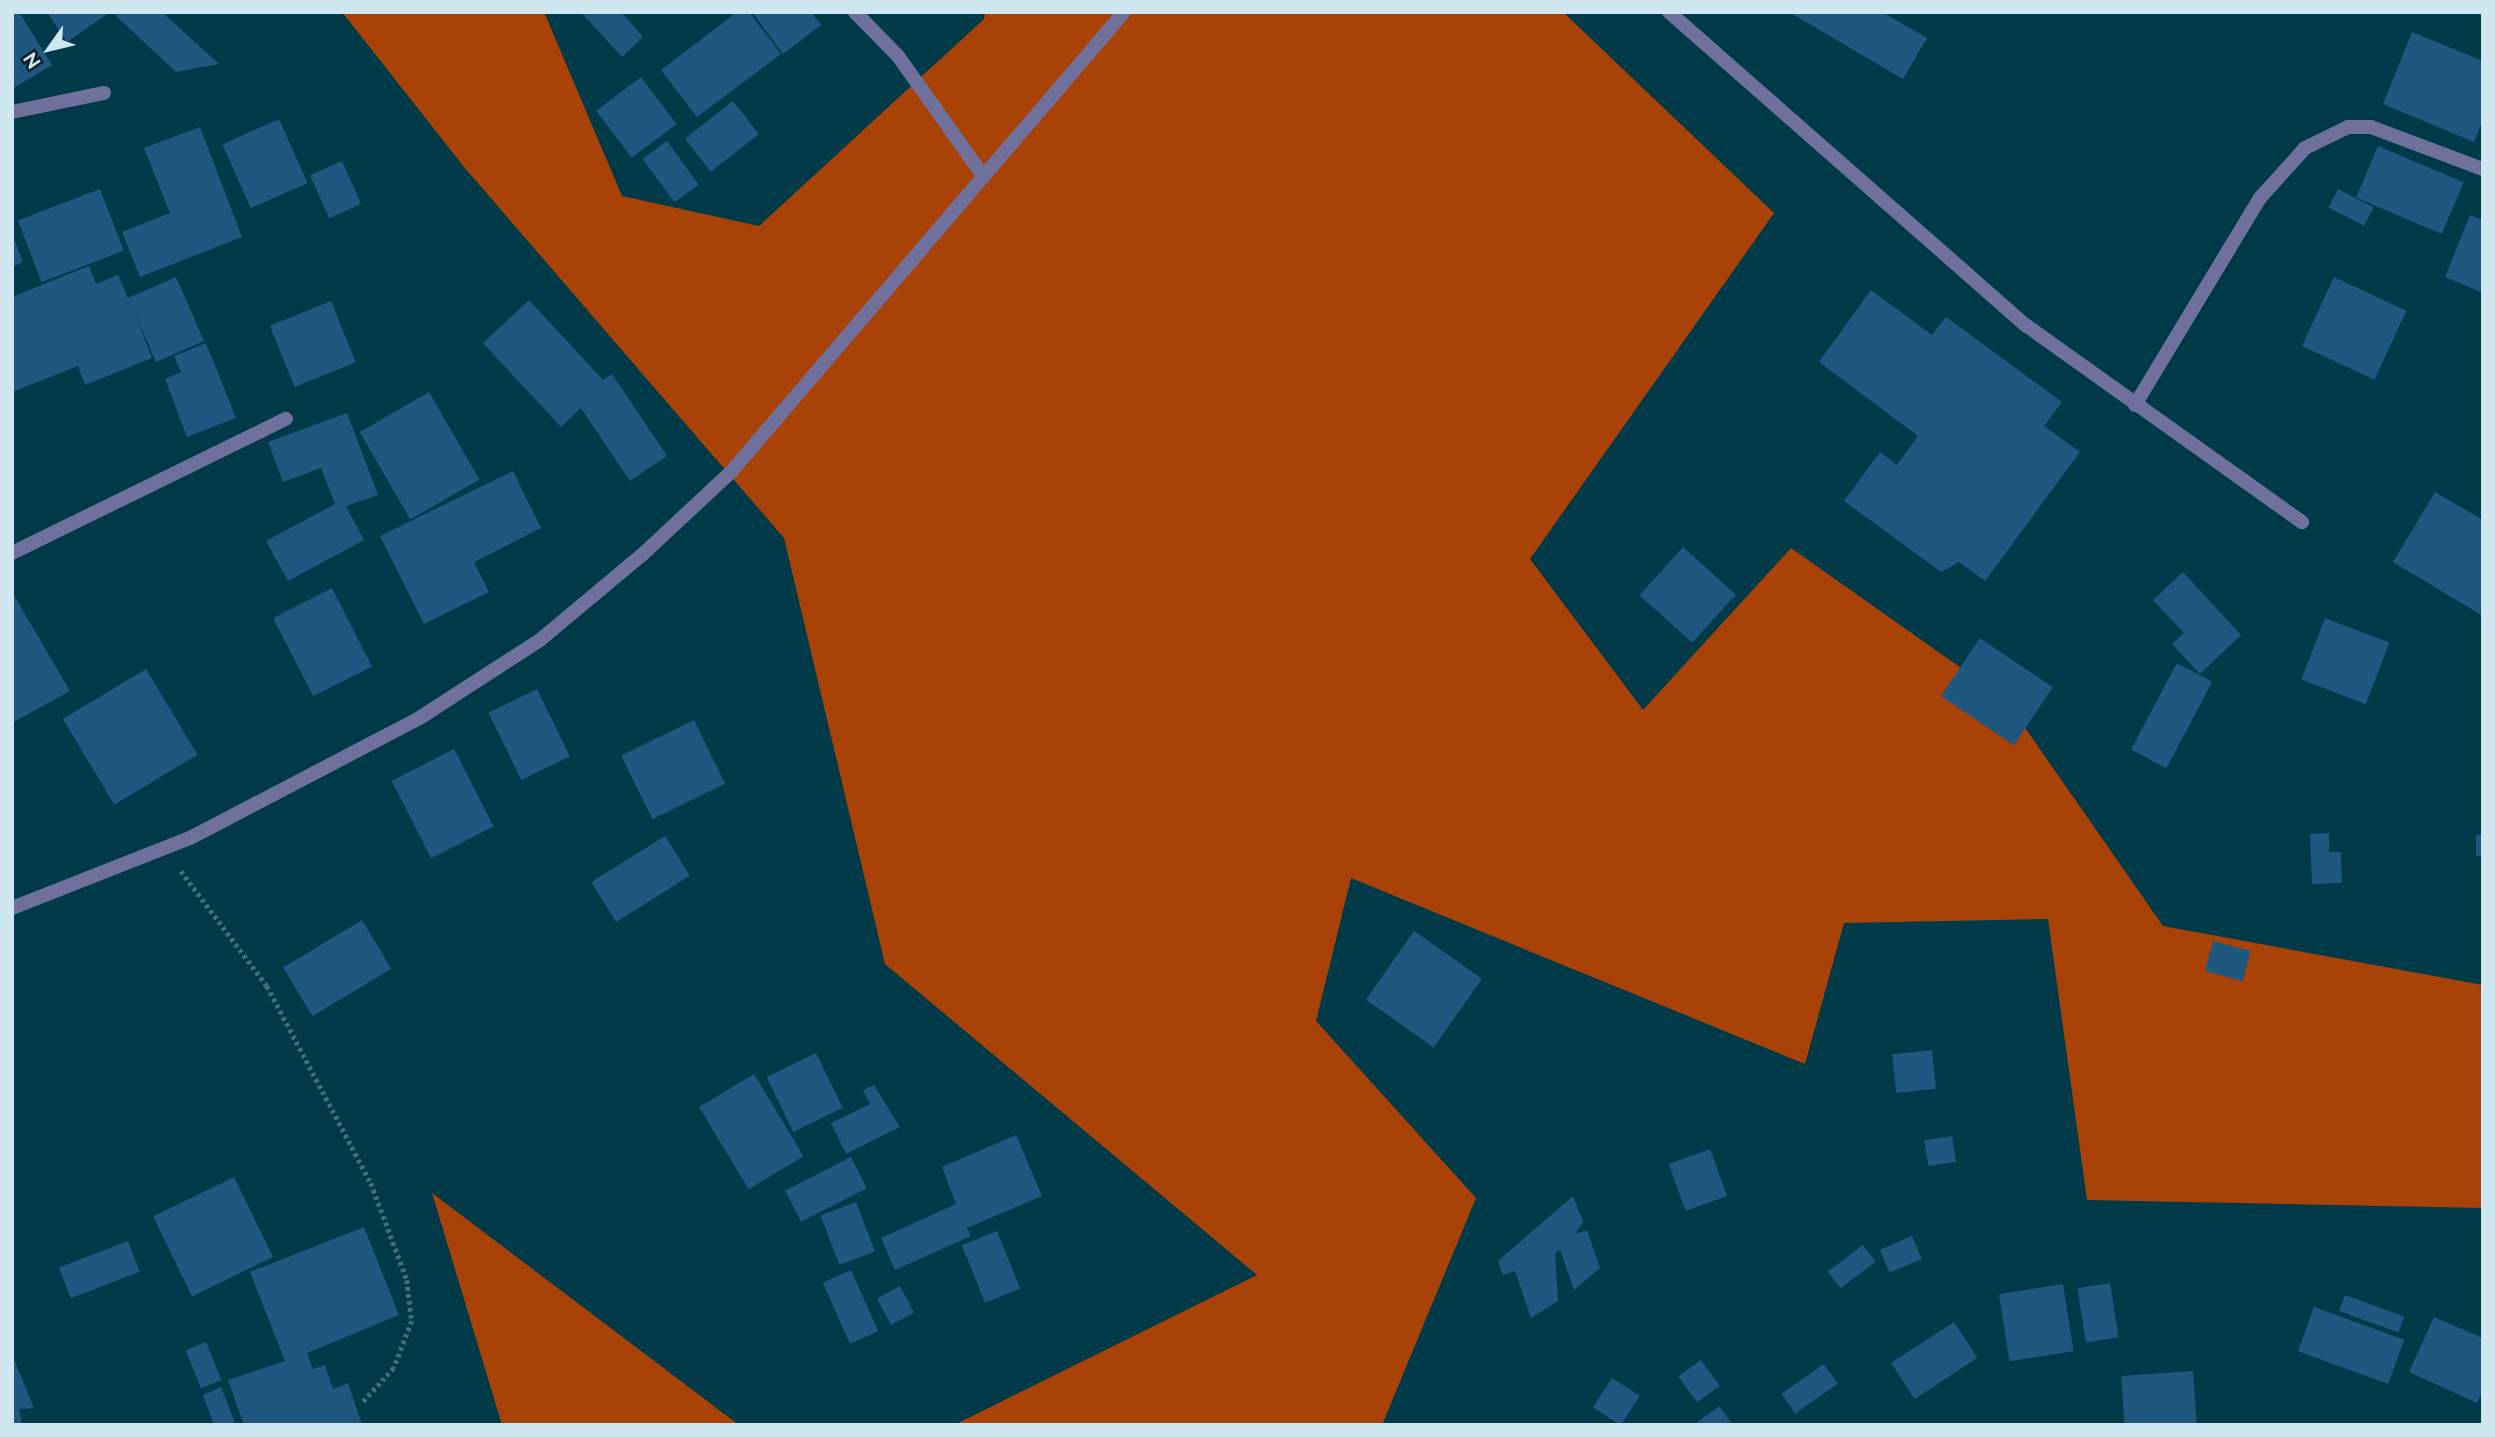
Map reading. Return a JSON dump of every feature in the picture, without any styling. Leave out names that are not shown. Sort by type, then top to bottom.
[{"type":"street","points":[[855,12],[898,56],[984,177]]},
{"type":"street","points":[[12,908],[164,848],[421,718],[540,640],[643,554],[731,472],[1124,12]]},
{"type":"street","points":[[1669,12],[2027,327],[2301,522]]},
{"type":"street","points":[[12,112],[104,93]]},
{"type":"street","points":[[2135,405],[2260,198],[2305,148],[2348,127],[2371,127],[2483,169]]},
{"type":"street","points":[[12,553],[286,419]]},
{"type":"path","points":[[164,848],[267,986],[371,1183],[407,1280],[412,1321],[394,1368],[361,1404]]},
{"type":"shaded area","points":[[342,12],[544,12],[622,196],[759,226],[984,19],[985,12],[1563,12],[1774,213],[1530,559],[1643,710],[1791,548],[2005,699],[2163,926],[2483,985],[2483,1208],[2087,1200],[2048,919],[1844,923],[1805,1064],[1351,878],[1316,1021],[1476,1198],[1382,1425],[954,1425],[1257,1275],[885,964],[784,538],[464,167]]},
{"type":"shaded area","points":[[432,1193],[739,1425],[502,1425]]},
{"type":"building","points":[[12,12],[19,12],[52,65],[12,89]]},
{"type":"building","points":[[47,12],[110,12],[67,42]]},
{"type":"building","points":[[120,12],[162,12],[219,64],[176,72],[116,16]]},
{"type":"building","points":[[581,12],[621,12],[643,37],[622,57]]},
{"type":"building","points":[[737,12],[749,12],[781,54],[697,117],[661,70]]},
{"type":"building","points":[[752,12],[811,12],[821,25],[783,54]]},
{"type":"building","points":[[1789,12],[1882,12],[1927,38],[1903,79]]},
{"type":"building","points":[[2412,32],[2483,61],[2483,119],[2474,142],[2383,104]]},
{"type":"building","points":[[641,77],[677,124],[632,158],[596,111]]},
{"type":"building","points":[[733,101],[759,134],[711,172],[685,139]]},
{"type":"building","points":[[279,119],[307,183],[251,208],[222,144]]},
{"type":"building","points":[[200,127],[242,237],[140,277],[122,232],[170,213],[144,148]]},
{"type":"building","points":[[667,141],[699,185],[674,202],[643,159]]},
{"type":"building","points":[[2378,146],[2464,182],[2442,234],[2356,198]]},
{"type":"building","points":[[342,161],[361,204],[329,218],[310,175]]},
{"type":"building","points":[[100,189],[124,251],[41,282],[18,221]]},
{"type":"building","points":[[2338,189],[2374,207],[2364,226],[2328,208]]},
{"type":"building","points":[[2470,215],[2483,220],[2483,293],[2445,277]]},
{"type":"building","points":[[12,233],[23,262],[12,267]]},
{"type":"building","points":[[89,266],[96,284],[118,275],[128,298],[176,277],[204,341],[156,362],[135,314],[152,358],[85,385],[78,366],[12,392],[12,297]]},
{"type":"building","points":[[2334,277],[2407,311],[2374,380],[2302,346]]},
{"type":"building","points":[[1871,290],[1932,335],[1946,317],[2062,402],[2044,426],[2080,452],[1985,581],[1959,562],[1941,572],[1844,501],[1880,452],[1897,465],[1918,436],[1819,362]]},
{"type":"building","points":[[529,300],[603,380],[612,374],[667,456],[630,481],[581,408],[561,427],[483,343]]},
{"type":"building","points":[[331,301],[356,362],[295,387],[270,326]]},
{"type":"building","points":[[206,343],[236,418],[187,437],[165,379],[181,372],[174,356]]},
{"type":"building","points":[[429,392],[479,479],[410,519],[360,432]]},
{"type":"building","points":[[347,413],[378,495],[346,506],[364,540],[288,581],[266,541],[335,504],[321,468],[283,482],[268,442]]},
{"type":"building","points":[[513,471],[541,528],[474,562],[489,592],[424,624],[380,536]]},
{"type":"building","points":[[2435,492],[2483,520],[2483,616],[2393,562]]},
{"type":"building","points":[[1683,547],[1736,595],[1692,643],[1640,595]]},
{"type":"building","points":[[2183,572],[2241,635],[2200,674],[2172,644],[2184,633],[2153,600]]},
{"type":"building","points":[[332,588],[372,666],[313,696],[273,618]]},
{"type":"building","points":[[12,592],[70,691],[12,723]]},
{"type":"building","points":[[2325,618],[2389,643],[2366,704],[2301,680]]},
{"type":"building","points":[[1980,638],[2053,687],[2014,745],[1941,696]]},
{"type":"building","points":[[2177,663],[2212,682],[2166,768],[2131,750]]},
{"type":"building","points":[[146,669],[198,755],[114,805],[63,719]]},
{"type":"building","points":[[537,689],[570,756],[521,780],[488,713]]},
{"type":"building","points":[[694,720],[725,784],[652,819],[621,756]]},
{"type":"building","points":[[454,749],[493,827],[431,858],[392,781]]},
{"type":"building","points":[[2329,833],[2329,852],[2341,852],[2342,883],[2312,884],[2310,834]]},
{"type":"building","points":[[2476,835],[2483,835],[2483,856],[2476,856]]},
{"type":"building","points":[[665,836],[690,876],[616,922],[591,882]]},
{"type":"building","points":[[362,920],[391,969],[312,1016],[283,967]]},
{"type":"building","points":[[1414,931],[1482,979],[1434,1047],[1366,1000]]},
{"type":"building","points":[[2213,941],[2251,951],[2243,981],[2205,971]]},
{"type":"building","points":[[1932,1050],[1936,1089],[1896,1093],[1892,1054]]},
{"type":"building","points":[[816,1053],[843,1108],[793,1132],[767,1077]]},
{"type":"building","points":[[754,1074],[803,1156],[749,1189],[699,1107]]},
{"type":"building","points":[[874,1085],[900,1127],[846,1154],[831,1123],[870,1104],[863,1090]]},
{"type":"building","points":[[1016,1135],[1042,1196],[967,1228],[971,1236],[895,1270],[881,1238],[956,1204],[942,1167]]},
{"type":"building","points":[[1952,1136],[1956,1162],[1928,1166],[1924,1140]]},
{"type":"building","points":[[1710,1149],[1727,1196],[1686,1211],[1669,1164]]},
{"type":"building","points":[[851,1157],[867,1188],[801,1222],[785,1191]]},
{"type":"building","points":[[234,1177],[273,1257],[192,1296],[153,1216]]},
{"type":"building","points":[[1573,1196],[1583,1222],[1575,1234],[1587,1230],[1600,1268],[1574,1290],[1560,1250],[1555,1253],[1558,1301],[1531,1318],[1515,1271],[1503,1275],[1498,1261]]},
{"type":"building","points":[[856,1202],[875,1251],[840,1265],[821,1216]]},
{"type":"building","points":[[364,1227],[399,1315],[307,1353],[313,1369],[325,1365],[333,1389],[348,1383],[362,1425],[244,1425],[228,1380],[285,1361],[250,1272]]},
{"type":"building","points":[[997,1231],[1020,1288],[985,1303],[962,1245]]},
{"type":"building","points":[[1912,1236],[1922,1259],[1890,1273],[1880,1250]]},
{"type":"building","points":[[128,1241],[140,1272],[71,1298],[59,1268]]},
{"type":"building","points":[[1863,1245],[1876,1262],[1840,1288],[1828,1271]]},
{"type":"building","points":[[851,1270],[878,1331],[850,1344],[823,1283]]},
{"type":"building","points":[[2110,1283],[2119,1337],[2086,1342],[2077,1288]]},
{"type":"building","points":[[2063,1284],[2074,1351],[2009,1361],[1999,1294]]},
{"type":"building","points":[[900,1286],[914,1312],[891,1325],[877,1298]]},
{"type":"building","points":[[2345,1295],[2404,1317],[2398,1333],[2339,1311]]},
{"type":"building","points":[[2314,1307],[2404,1340],[2388,1384],[2298,1351]]},
{"type":"building","points":[[2434,1317],[2483,1338],[2483,1390],[2477,1403],[2409,1372]]},
{"type":"building","points":[[1954,1322],[1977,1358],[1915,1399],[1891,1363]]},
{"type":"building","points":[[206,1342],[221,1380],[201,1388],[186,1350]]},
{"type":"building","points":[[12,1355],[34,1408],[19,1409],[22,1425],[12,1425]]},
{"type":"building","points":[[1701,1360],[1720,1386],[1697,1402],[1678,1376]]},
{"type":"building","points":[[1824,1364],[1838,1384],[1795,1413],[1781,1394]]},
{"type":"building","points":[[2193,1371],[2197,1425],[2125,1425],[2121,1376]]},
{"type":"building","points":[[1612,1378],[1640,1396],[1621,1425],[1593,1407]]},
{"type":"building","points":[[221,1387],[236,1425],[214,1425],[203,1395]]},
{"type":"building","points":[[1719,1406],[1733,1425],[1694,1425]]}]
